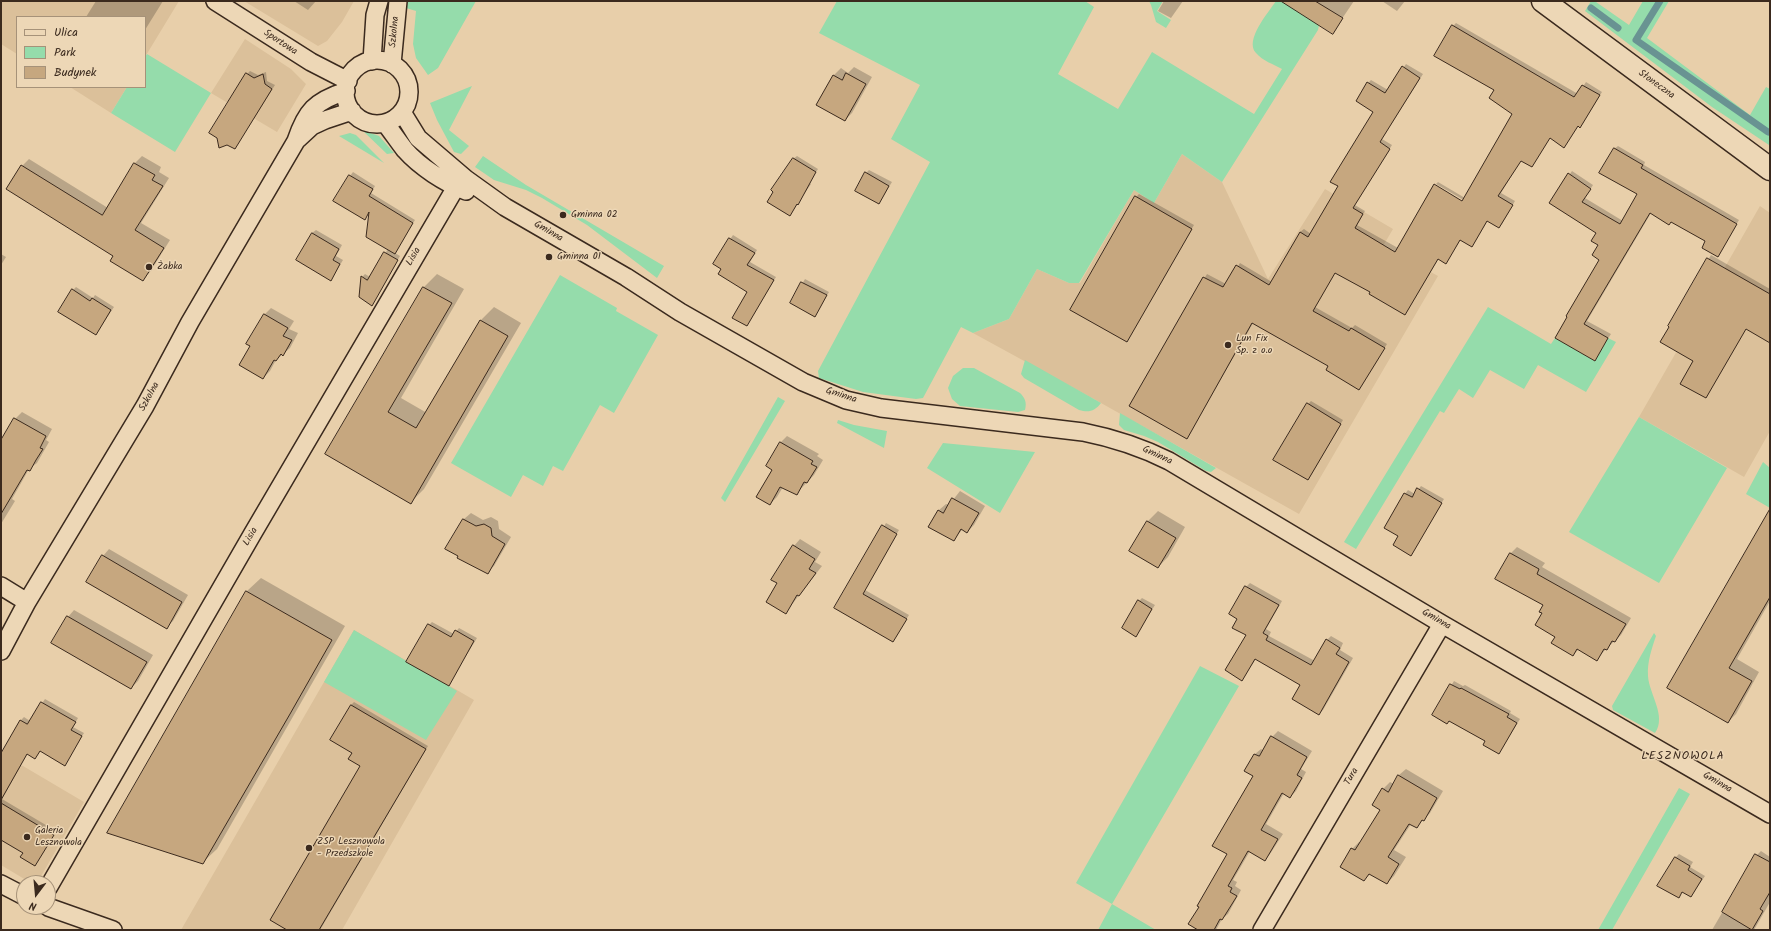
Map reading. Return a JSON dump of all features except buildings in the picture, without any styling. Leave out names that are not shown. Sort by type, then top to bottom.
[{"type":"main road","name":"Słoneczna","points":[[1543,1],[1770,169]]},
{"type":"street","name":"Sportowa","points":[[215,1],[347,86]]},
{"type":"street","name":"Szkolna","points":[[372,61],[375,16],[379,1]]},
{"type":"street","name":"Szkolna","points":[[392,64],[398,1]]},
{"type":"street","points":[[372,61],[386,61],[392,64],[404,75],[408,84],[408,101],[402,112],[394,119],[385,123],[368,122],[359,118],[347,101],[347,86],[352,73],[360,65],[372,61]]},
{"type":"street","name":"Szkolna","points":[[1,651],[27,602],[145,406],[190,322],[296,141],[305,117],[317,104],[347,86]]},
{"type":"street","name":"Szkolna","points":[[296,141],[312,126],[352,110]]},
{"type":"street","name":"Gminna","points":[[402,112],[418,138],[466,179],[505,207],[626,277],[680,312],[803,382],[846,400],[881,408],[1069,430],[1103,436],[1130,444],[1169,461],[1442,624],[1770,814]]},
{"type":"street","name":"Gminna","points":[[385,123],[405,150],[418,163],[456,187],[505,207]]},
{"type":"street","name":"Lisia","points":[[55,875],[253,532],[456,187]]},
{"type":"street","points":[[1,586],[27,602]]},
{"type":"street","name":"Tura","points":[[1262,930],[1442,624]]},
{"type":"street","points":[[1,884],[16,892]]},
{"type":"street","points":[[56,910],[113,930]]},
{"type":"shaded area","points":[[1,1],[179,1],[146,55],[146,16],[16,16],[16,53],[1,44]]},
{"type":"shaded area","points":[[244,1],[354,1],[342,22],[327,41],[318,46]]},
{"type":"shaded area","points":[[245,39],[291,69],[306,84],[277,132],[211,93]]},
{"type":"shaded area","points":[[72,88],[126,88],[111,113]]},
{"type":"shaded area","points":[[1182,154],[1222,182],[1268,279],[1325,189],[1393,229],[1383,246],[1438,276],[1299,514],[973,333],[1009,319],[1037,269],[1069,283],[1080,283],[1134,190],[1154,203]]},
{"type":"shaded area","points":[[1760,206],[1770,213],[1770,431],[1744,477],[1639,417]]},
{"type":"shaded area","name":"ZSP Lesznowola - Przedszkole","points":[[354,630],[474,700],[342,930],[181,930]]},
{"type":"shaded area","points":[[1,753],[84,802],[42,875],[18,875],[1,865]]},
{"type":"green space","points":[[407,1],[476,1],[438,68],[428,75],[416,58],[413,44],[416,11],[406,8]]},
{"type":"green space","points":[[837,1],[1085,1],[1094,7],[1058,74],[1118,109],[1152,52],[1254,114],[1282,69],[1262,58],[1256,53],[1253,47],[1255,34],[1259,26],[1276,1],[1282,1],[1319,25],[1318,30],[1222,182],[1182,154],[1154,203],[1134,190],[1079,283],[1069,283],[1037,269],[1009,319],[973,333],[961,327],[923,398],[916,399],[863,392],[819,378],[818,371],[930,162],[891,139],[920,85],[819,33]]},
{"type":"green space","points":[[1149,1],[1163,1],[1157,11],[1171,20],[1166,28],[1156,22]]},
{"type":"green space","points":[[1591,1],[1596,2],[1629,25],[1643,1],[1669,1],[1647,38],[1750,115],[1766,87],[1770,89],[1769,145],[1712,107],[1585,11]]},
{"type":"green space","points":[[147,54],[211,93],[175,152],[111,113],[126,88],[146,88]]},
{"type":"green space","points":[[472,86],[449,130],[469,146],[461,154],[454,152],[430,103]]},
{"type":"green space","points":[[362,130],[379,136],[394,153],[387,154]]},
{"type":"green space","points":[[350,133],[356,135],[384,163],[339,136]]},
{"type":"green space","points":[[483,156],[526,185],[664,266],[657,278],[587,225],[542,198],[526,190],[494,180],[475,167]]},
{"type":"green space","points":[[560,275],[617,308],[616,311],[658,335],[614,413],[600,405],[563,471],[553,466],[543,486],[523,475],[511,497],[451,463]]},
{"type":"green space","points":[[1488,307],[1551,344],[1555,338],[1595,361],[1608,338],[1616,342],[1586,392],[1538,365],[1524,389],[1490,370],[1473,398],[1459,389],[1444,413],[1440,411],[1356,549],[1344,542]]},
{"type":"green space","points":[[1025,360],[1101,403],[1092,411],[1079,410],[1024,378],[1021,374]]},
{"type":"green space","points":[[963,368],[974,368],[1020,393],[1025,400],[1025,410],[1018,412],[960,406],[952,399],[948,388],[953,376]]},
{"type":"green space","points":[[778,397],[785,401],[725,502],[721,498]]},
{"type":"green space","points":[[1120,413],[1216,468],[1211,472],[1206,471],[1158,442],[1124,430],[1119,425]]},
{"type":"green space","points":[[1639,417],[1727,468],[1659,583],[1569,532]]},
{"type":"green space","points":[[838,420],[854,425],[887,431],[884,448],[837,423]]},
{"type":"green space","points":[[943,443],[1035,452],[1000,513],[927,468]]},
{"type":"green space","points":[[1763,462],[1770,468],[1770,508],[1746,494]]},
{"type":"green space","points":[[354,630],[457,691],[426,740],[324,682]]},
{"type":"green space","points":[[1654,633],[1656,636],[1650,655],[1648,676],[1659,719],[1655,733],[1613,710],[1612,706]]},
{"type":"green space","points":[[1200,666],[1239,686],[1112,904],[1076,883]]},
{"type":"green space","points":[[1679,788],[1690,794],[1612,930],[1598,930]]},
{"type":"green space","points":[[1112,904],[1156,930],[1098,930]]},
{"type":"waterway","points":[[1660,1],[1636,40],[1768,132]]},
{"type":"waterway","points":[[1591,8],[1618,28]]},
{"type":"place","name":"Gminna 02","points":[[563,215]]},
{"type":"place","name":"Gminna 01","points":[[549,257]]},
{"type":"place","name":"Żabka","points":[[149,267]]},
{"type":"place","name":"Lun Fix Sp. z o.o","points":[[1228,345]]},
{"type":"place","name":"Galeria Lesznowola","points":[[27,837]]},
{"type":"place","name":"ZSP Lesznowola - Przedszkole","points":[[309,848]]},
{"type":"district","name":"LESZNOWOLA","points":[[1683,757]]}]
